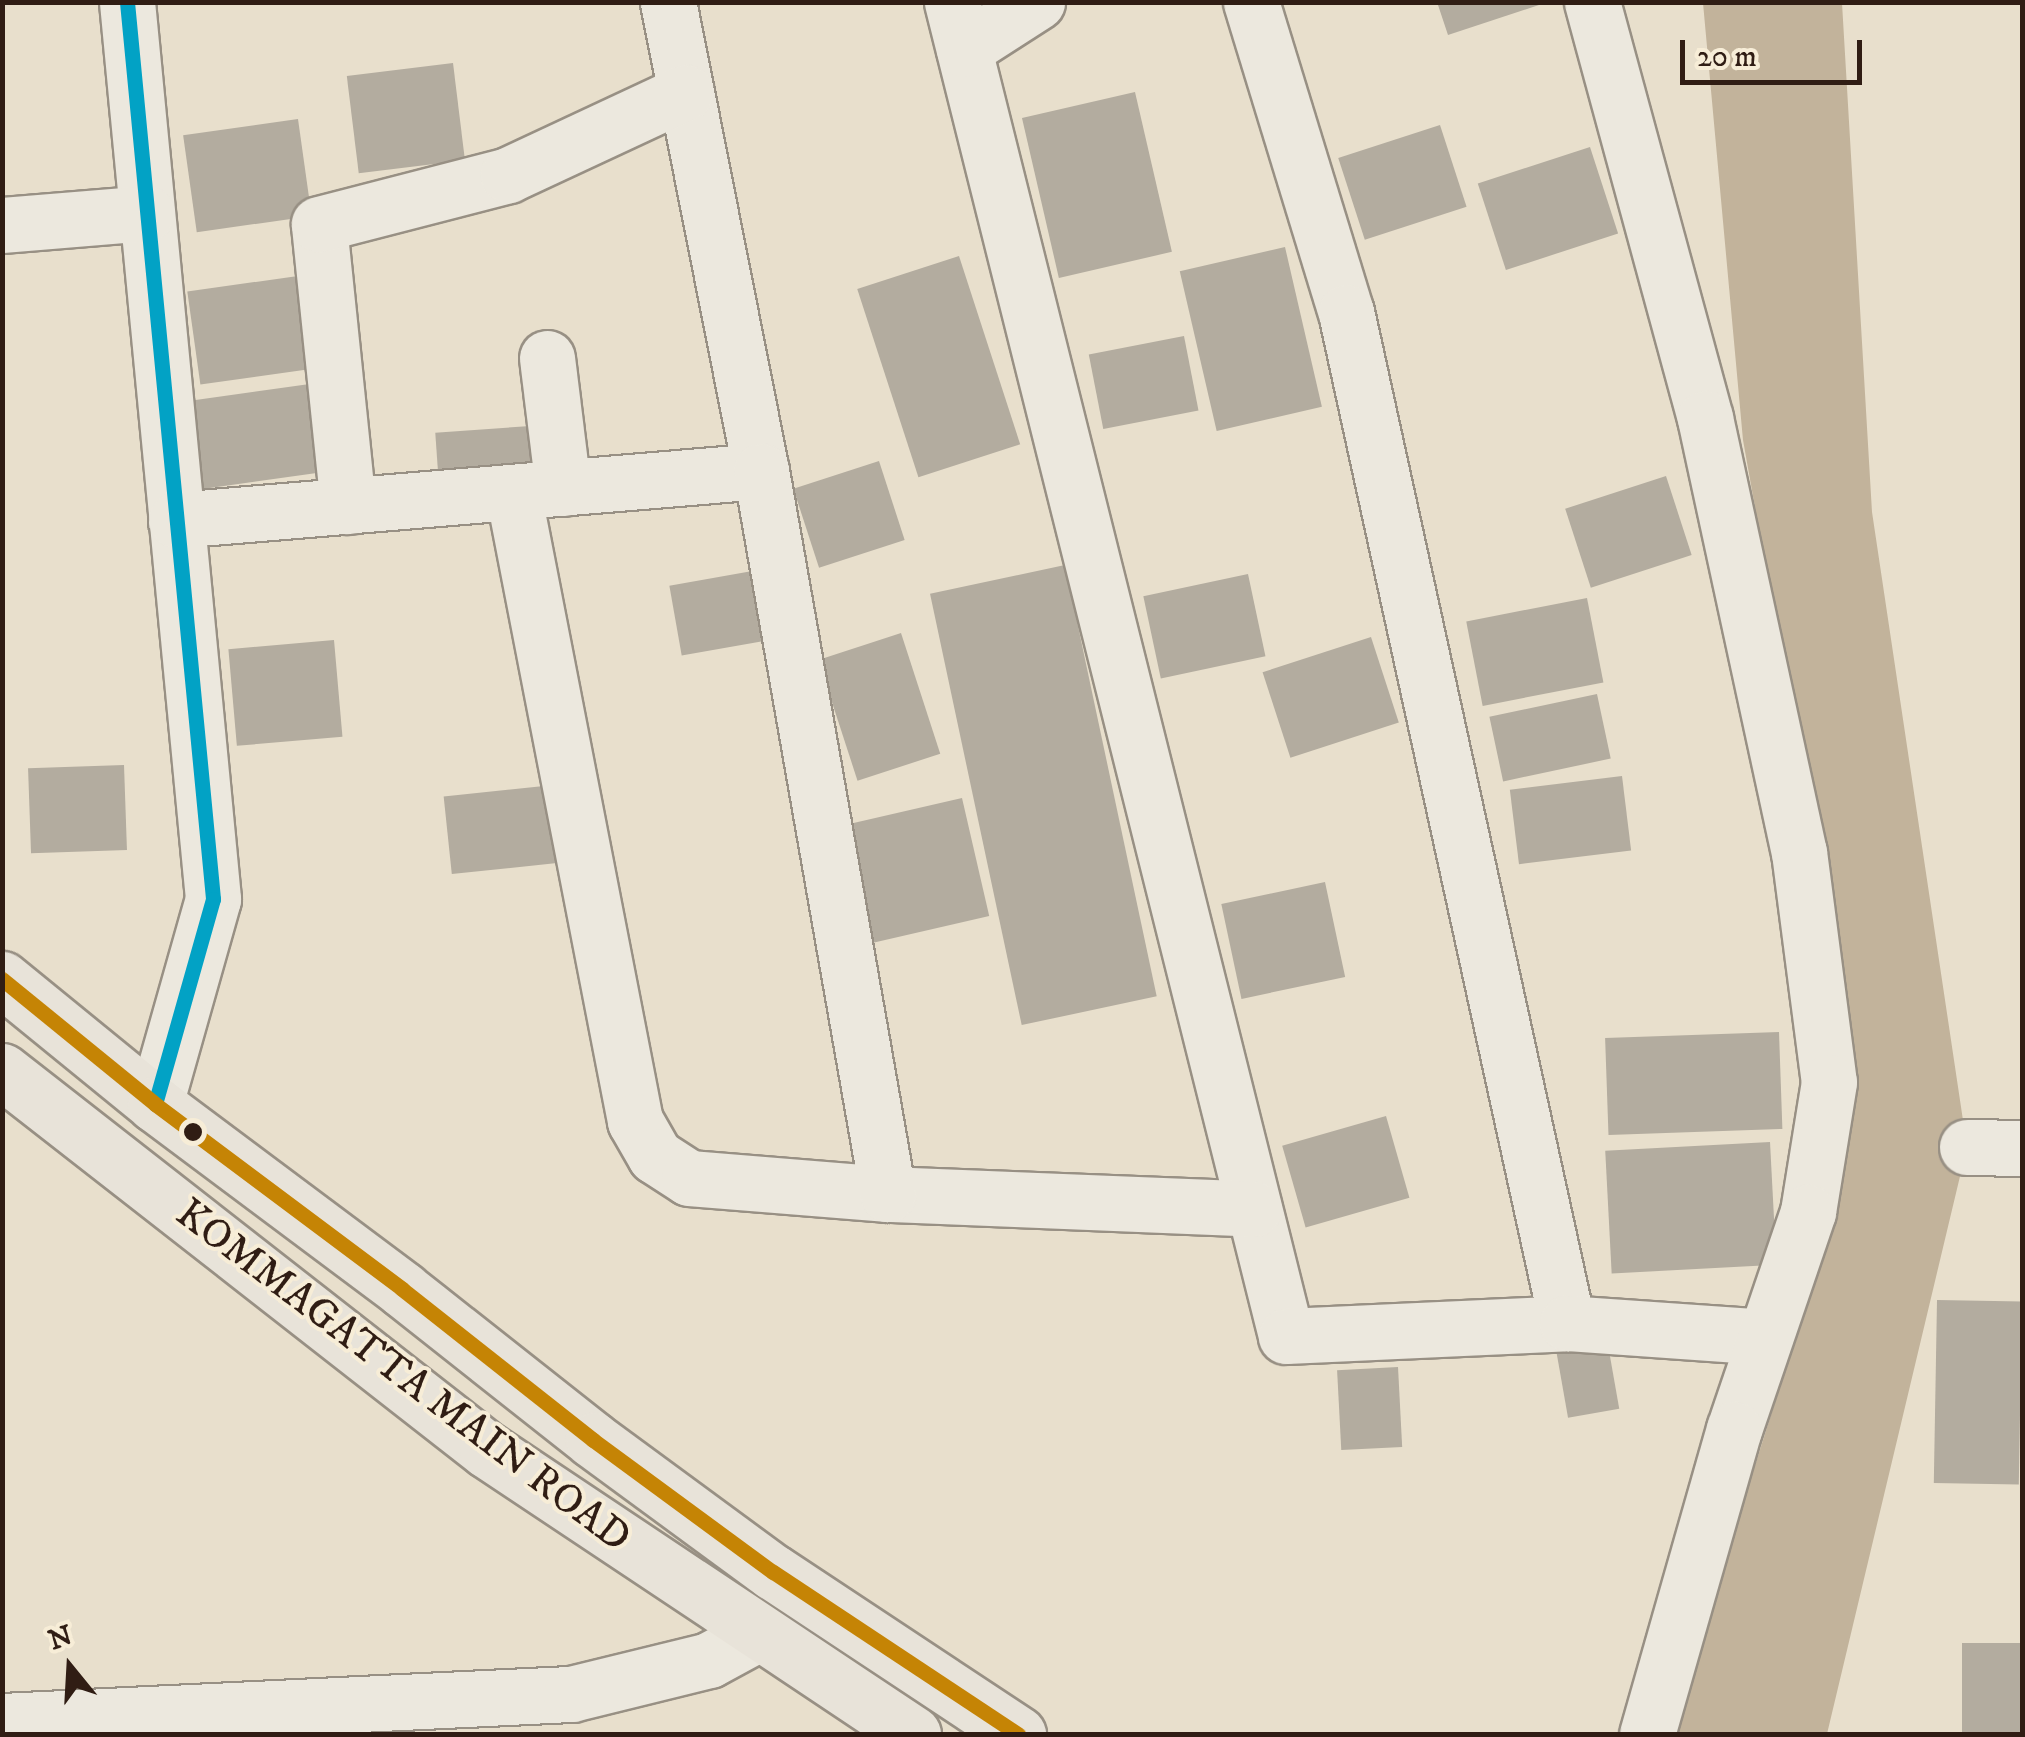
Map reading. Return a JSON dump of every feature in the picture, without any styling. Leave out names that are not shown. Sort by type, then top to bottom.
[{"type":"main road","name":"KOMMAGATTA MAIN ROAD","points":[[2,980],[155,1104],[592,1440],[773,1572],[1018,1734]]},
{"type":"main road","name":"KOMMAGATTA MAIN ROAD","points":[[2,1071],[487,1450],[757,1634],[913,1734]]},
{"type":"street","points":[[127,2],[212,898],[155,1104]]},
{"type":"street","points":[[668,2],[761,471],[888,1194]]},
{"type":"street","points":[[1037,2],[958,26],[1286,1336],[1567,1323],[1765,1337]]},
{"type":"street","points":[[1251,2],[1346,312],[1567,1323]]},
{"type":"street","points":[[1592,2],[1705,418],[1799,852],[1818,969],[1829,1082],[1808,1212],[1765,1337],[1647,1734]]},
{"type":"street","points":[[348,506],[319,224],[508,175],[686,92]]},
{"type":"street","points":[[2,225],[147,212]]},
{"type":"street","points":[[548,358],[538,490],[635,1121],[654,1156],[688,1178],[888,1194],[1254,1210]]},
{"type":"street","points":[[176,520],[761,471]]},
{"type":"street","points":[[1966,1147],[2022,1148]]},
{"type":"street","points":[[2,1720],[300,1721],[570,1694],[708,1660],[757,1634]]},
{"type":"shaded area","points":[[1703,3],[1842,3],[1872,512],[1967,1147],[1827,1734],[1670,1734],[1802,1317],[1832,1183],[1816,849],[1743,440]]},
{"type":"building","points":[[1437,2],[1545,2],[1545,3],[1448,35]]},
{"type":"building","points":[[453,63],[465,160],[359,173],[347,76]]},
{"type":"building","points":[[1135,92],[1172,252],[1059,278],[1022,118]]},
{"type":"building","points":[[298,119],[312,216],[197,232],[183,135]]},
{"type":"building","points":[[1440,125],[1467,207],[1365,240],[1338,158]]},
{"type":"building","points":[[1590,147],[1618,234],[1506,270],[1478,183]]},
{"type":"building","points":[[1285,247],[1322,407],[1217,431],[1180,271]]},
{"type":"building","points":[[959,256],[1020,444],[918,477],[857,289]]},
{"type":"building","points":[[319,273],[332,366],[200,385],[187,292]]},
{"type":"building","points":[[1184,336],[1199,411],[1103,429],[1089,355]]},
{"type":"building","points":[[324,382],[336,470],[203,489],[190,401]]},
{"type":"building","points":[[545,425],[549,477],[439,485],[435,433]]},
{"type":"building","points":[[879,461],[905,540],[819,568],[793,489]]},
{"type":"building","points":[[1666,476],[1692,555],[1591,588],[1565,509]]},
{"type":"building","points":[[1065,565],[1157,996],[1022,1025],[930,594]]},
{"type":"building","points":[[758,570],[770,640],[682,656],[669,586]]},
{"type":"building","points":[[1248,574],[1265,656],[1161,678],[1143,596]]},
{"type":"building","points":[[1587,598],[1603,682],[1483,706],[1466,621]]},
{"type":"building","points":[[901,633],[940,754],[858,781],[818,660]]},
{"type":"building","points":[[1371,637],[1399,723],[1290,758],[1263,672]]},
{"type":"building","points":[[334,640],[342,737],[237,746],[228,649]]},
{"type":"building","points":[[1597,694],[1611,759],[1503,781],[1489,717]]},
{"type":"building","points":[[124,765],[127,850],[31,853],[28,768]]},
{"type":"building","points":[[1622,776],[1631,850],[1519,864],[1510,790]]},
{"type":"building","points":[[563,784],[571,862],[452,874],[444,797]]},
{"type":"building","points":[[962,798],[989,916],[874,942],[847,825]]},
{"type":"building","points":[[1325,882],[1345,977],[1241,999],[1221,904]]},
{"type":"building","points":[[1779,1032],[1782,1129],[1608,1135],[1605,1038]]},
{"type":"building","points":[[1386,1116],[1409,1198],[1306,1227],[1282,1146]]},
{"type":"building","points":[[1770,1142],[1776,1265],[1612,1273],[1605,1151]]},
{"type":"building","points":[[1937,1300],[2022,1301],[2019,1484],[1934,1483]]},
{"type":"building","points":[[1605,1328],[1619,1409],[1568,1418],[1554,1337]]},
{"type":"building","points":[[1398,1367],[1402,1447],[1341,1450],[1337,1370]]},
{"type":"building","points":[[1962,1643],[2022,1643],[2022,1734],[1962,1734]]},
{"type":"transit line","points":[[127,2],[213,899],[155,1104]]},
{"type":"transit line","points":[[2,979],[155,1104],[402,1289],[593,1440],[773,1572],[1018,1734]]}]
